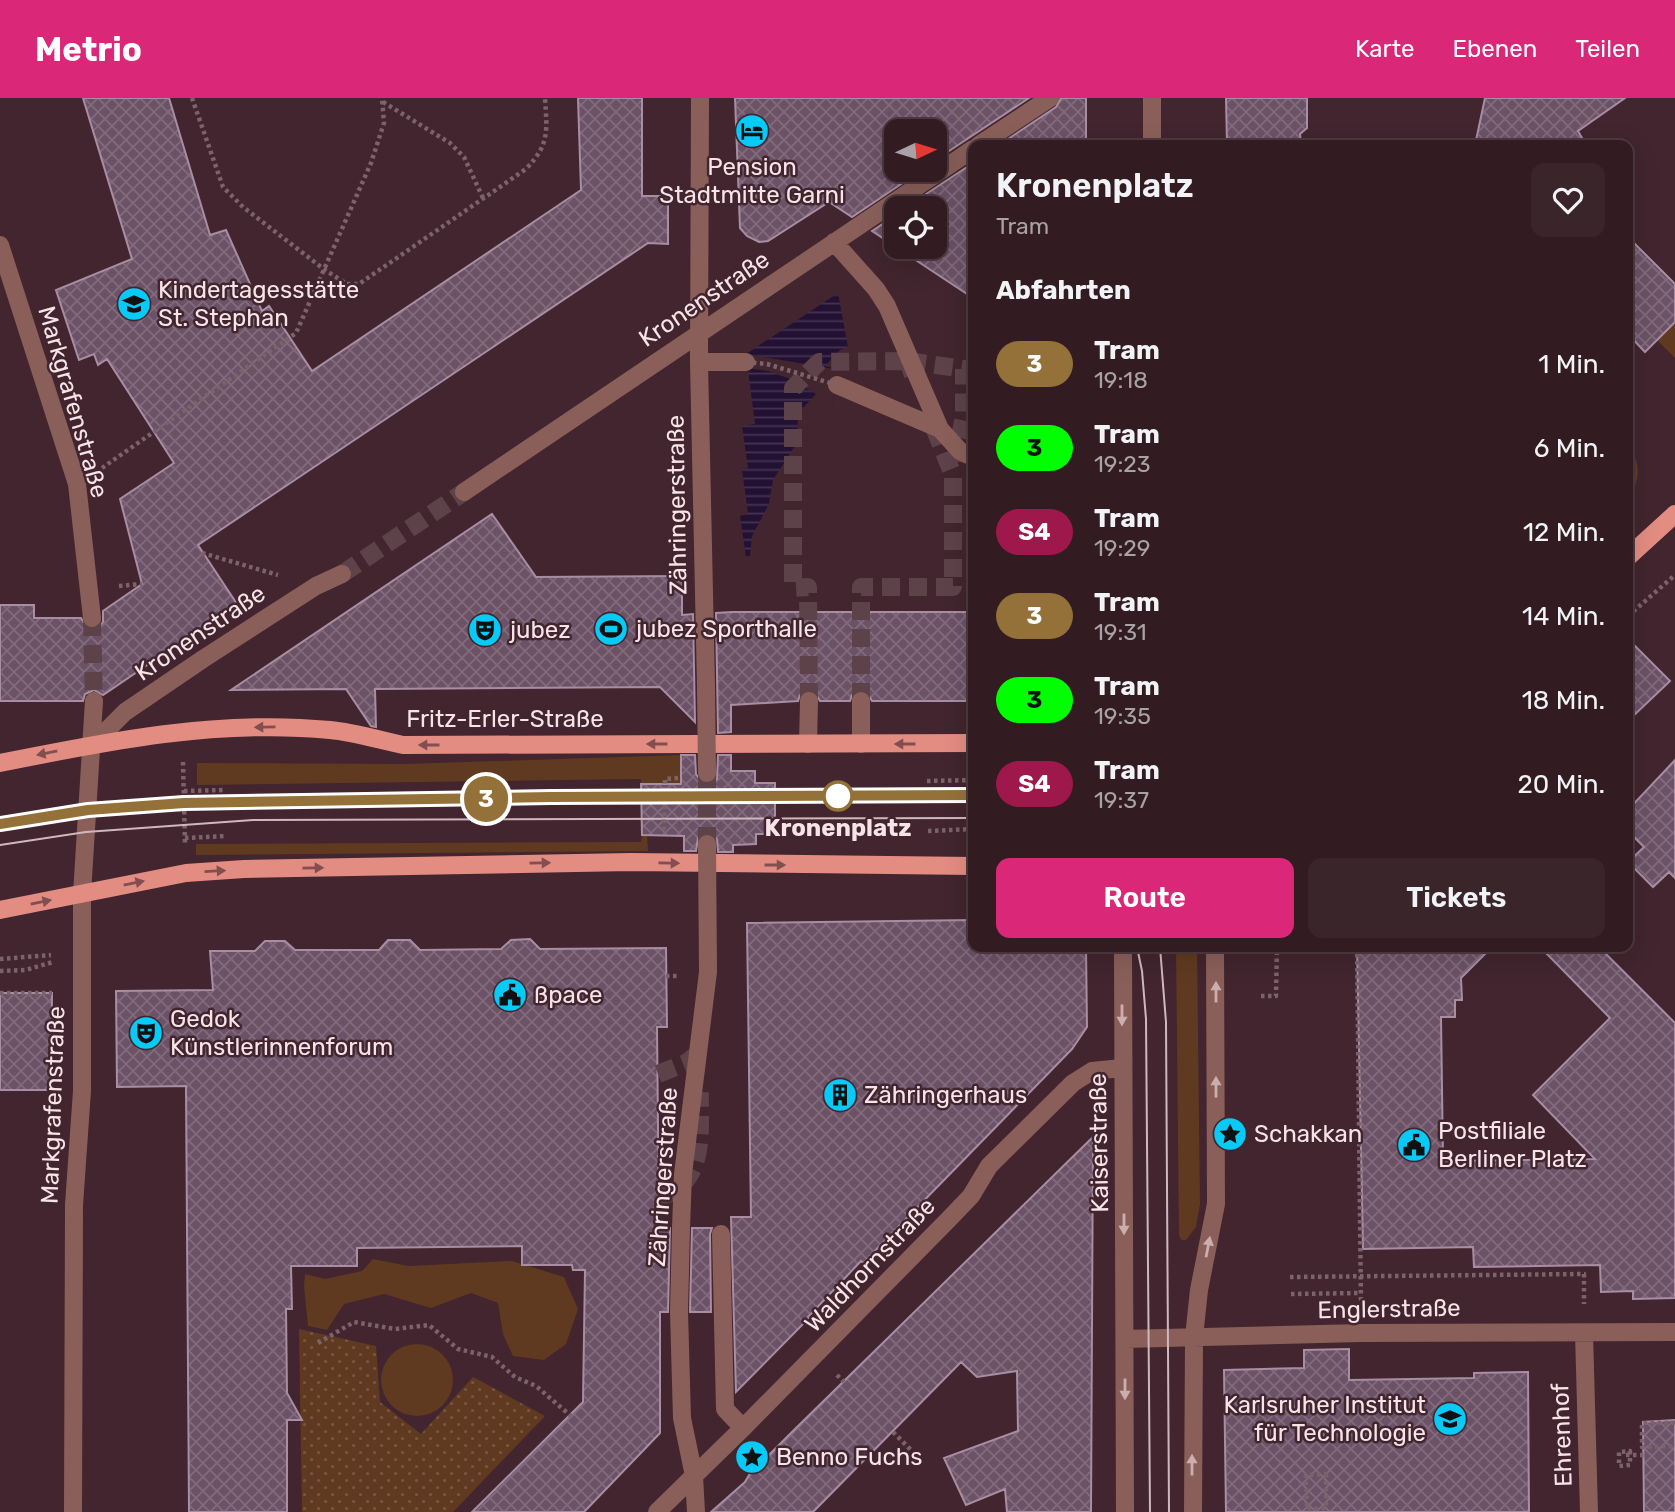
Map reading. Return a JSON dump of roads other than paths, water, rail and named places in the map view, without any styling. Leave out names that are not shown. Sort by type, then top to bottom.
[{"type":"main road","points":[[1633,552],[1675,514]]},
{"type":"main road","name":"Fritz-Erler-Straße","points":[[0,763],[93,744],[183,730],[289,726],[334,730],[403,745],[968,743]]},
{"type":"main road","points":[[0,911],[186,873],[489,864],[968,866]]},
{"type":"street","name":"Zähringerstraße","points":[[700,98],[698,362],[707,773]]},
{"type":"street","points":[[987,140],[1050,98]]},
{"type":"street","points":[[1152,98],[1152,140]]},
{"type":"street","name":"Kronenstraße","points":[[464,492],[968,152]]},
{"type":"street","points":[[834,242],[876,289],[887,306],[940,429],[961,451],[968,454]]},
{"type":"street","name":"Markgrafenstraße","points":[[0,245],[77,484],[92,618]]},
{"type":"street","points":[[698,362],[747,362]]},
{"type":"street","points":[[836,385],[940,429]]},
{"type":"street","name":"Kronenstraße","points":[[93,744],[125,712],[316,586],[342,574]]},
{"type":"street","name":"Markgrafenstraße","points":[[74,1512],[74,1219],[82,1091],[80,953],[94,701]]},
{"type":"street","points":[[808,744],[809,701]]},
{"type":"street","points":[[861,701],[861,744]]},
{"type":"street","name":"Zähringerstraße","points":[[696,1512],[694,1476],[682,1418],[679,1312],[683,1174],[708,972],[707,844]]},
{"type":"street","points":[[707,864],[707,974]]},
{"type":"street","name":"Kaiserstraße","points":[[1123,952],[1125,1512]]},
{"type":"street","points":[[1192,1512],[1194,1337],[1199,1290],[1216,1204],[1215,952]]},
{"type":"street","name":"Waldhornstraße","points":[[657,1512],[956,1212],[971,1196],[989,1166],[1073,1083],[1092,1071],[1122,1068]]},
{"type":"street","points":[[721,1234],[725,1409],[743,1428]]},
{"type":"street","name":"Englerstraße","points":[[1194,1337],[1529,1331],[1675,1332]]},
{"type":"street","name":"Ehrenhof","points":[[1584,1333],[1589,1512]]},
{"type":"street","points":[[1125,1339],[1194,1337]]},
{"type":"tunnel","points":[[908,361],[964,369],[964,417],[955,461]]},
{"type":"tunnel","points":[[809,701],[808,587],[793,588],[793,388],[819,362],[908,361],[913,375]]},
{"type":"tunnel","points":[[861,701],[861,587],[953,587],[953,475],[931,420]]},
{"type":"tunnel","points":[[342,574],[464,492]]},
{"type":"tunnel","points":[[92,618],[94,701]]},
{"type":"tunnel","points":[[707,773],[707,844]]},
{"type":"tunnel","points":[[658,1074],[686,1063],[701,1051]]},
{"type":"tunnel","points":[[659,1196],[674,1191],[684,1182],[696,1159],[700,1133],[700,1092]]},
{"type":"tram line","points":[[0,824],[87,810],[184,803],[551,797],[968,795]]},
{"type":"tram line","name":"3","points":[[0,824],[88,810],[184,803],[551,797],[968,795]]},
{"type":"tram line","points":[[0,845],[86,832],[253,820],[968,818]]},
{"type":"tram line","points":[[1138,952],[1146,1019],[1150,1512]]},
{"type":"tram line","points":[[1160,952],[1166,1022],[1169,1512]]},
{"type":"place","name":"Pension Stadtmitte Garni","points":[[752,131]]},
{"type":"place","name":"Kindertagesstätte St. Stephan","points":[[134,304]]},
{"type":"place","name":"jubez Sporthalle","points":[[611,629]]},
{"type":"place","name":"jubez","points":[[485,630]]},
{"type":"place","name":"Kronenplatz","points":[[838,796]]},
{"type":"place","name":"ßpace","points":[[510,995]]},
{"type":"place","name":"Gedok Künstlerinnenforum","points":[[146,1033]]},
{"type":"place","name":"Zähringerhaus","points":[[840,1095]]},
{"type":"place","name":"Schakkan","points":[[1230,1134]]},
{"type":"place","name":"Postfiliale Berliner Platz","points":[[1414,1145]]},
{"type":"place","name":"Karlsruher Institut für Technologie","points":[[1450,1419]]},
{"type":"place","name":"Benno Fuchs","points":[[752,1457]]}]
